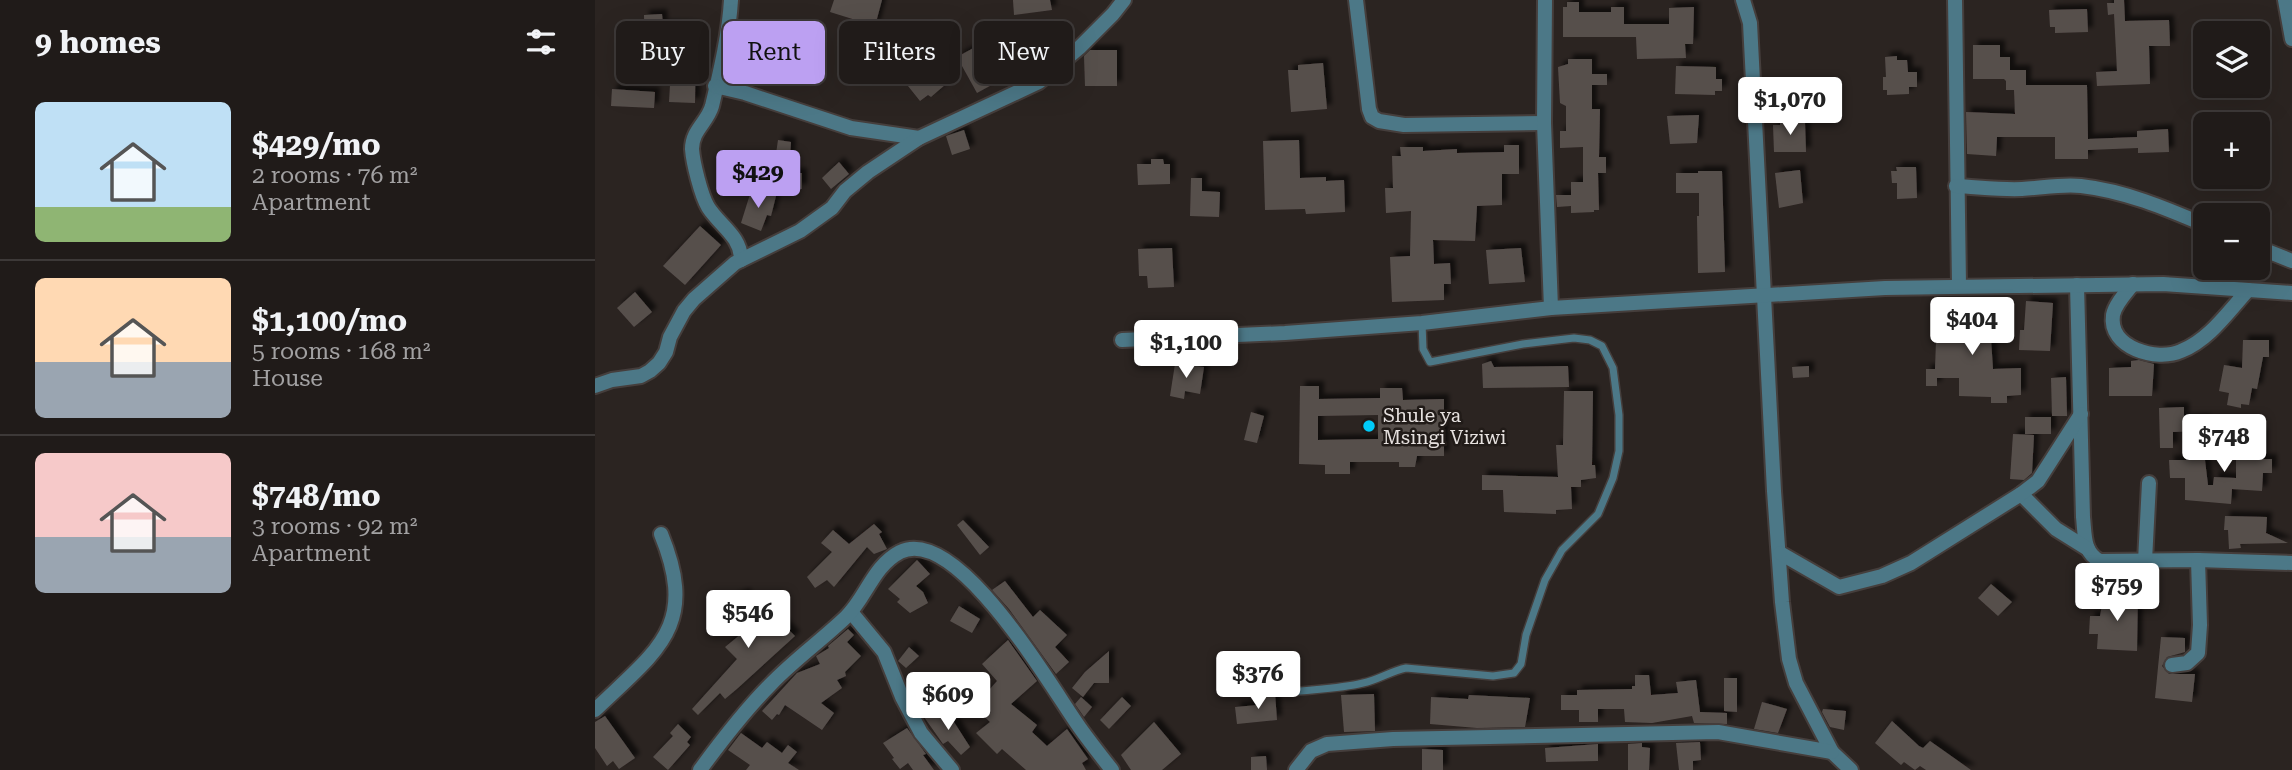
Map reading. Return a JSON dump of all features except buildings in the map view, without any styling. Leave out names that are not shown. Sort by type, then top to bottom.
[{"type":"street","points":[[731,0],[730,19],[711,108],[694,136],[694,159],[706,203],[740,246],[741,260]]},
{"type":"street","points":[[595,386],[612,380],[641,376],[650,371],[666,352],[670,337],[684,311],[708,286],[741,260],[800,231],[832,208],[845,191],[867,172],[919,138],[1039,82],[1079,48],[1124,0]]},
{"type":"street","points":[[1356,0],[1372,117],[1379,121],[1404,125],[1544,123]]},
{"type":"street","points":[[1545,0],[1544,123],[1551,308]]},
{"type":"street","points":[[1743,0],[1750,23],[1752,48],[1774,491],[1789,659],[1796,683],[1832,752],[1851,770]]},
{"type":"street","points":[[1955,0],[1959,285]]},
{"type":"street","points":[[2285,0],[2292,39]]},
{"type":"street","points":[[715,86],[745,93],[851,128],[919,138]]},
{"type":"street","points":[[1956,186],[2011,189],[2053,185],[2082,186],[2130,196],[2193,220]]},
{"type":"street","points":[[2270,252],[2292,261]]},
{"type":"street","points":[[2133,284],[2113,311],[2115,334],[2136,350],[2165,355],[2196,345],[2248,290]]},
{"type":"street","points":[[1122,340],[1285,333],[1422,323],[1551,308],[1959,285],[2163,284],[2292,293]]},
{"type":"street","points":[[2077,285],[2083,517],[2090,554],[2100,561],[2292,563]]},
{"type":"street","points":[[1780,553],[1832,585],[1845,586],[1882,576],[1911,564],[2038,481],[2081,414]]},
{"type":"street","points":[[2145,561],[2149,483]]},
{"type":"street","points":[[2021,494],[2056,529],[2088,549]]},
{"type":"street","points":[[595,710],[647,662],[663,639],[672,619],[677,603],[676,580],[661,534]]},
{"type":"street","points":[[700,770],[724,737],[771,683],[851,612],[888,560],[901,551],[916,548],[935,552],[984,594],[1036,661],[1079,727],[1112,770]]},
{"type":"street","points":[[2172,665],[2191,660],[2198,653],[2200,645],[2198,560]]},
{"type":"street","points":[[851,612],[884,652],[902,697],[921,733],[952,770]]},
{"type":"street","points":[[1296,770],[1311,751],[1327,744],[1393,739],[1718,732],[1832,752]]},
{"type":"lane","points":[[1290,692],[1352,686],[1406,667],[1493,676],[1514,673],[1521,664],[1526,635],[1545,580],[1562,550],[1598,514],[1613,478],[1619,451],[1618,404],[1613,368],[1602,346],[1590,340],[1555,340],[1430,362],[1423,349],[1422,323]]},
{"type":"place","name":"Shule ya Msingi Viziwi","points":[[1369,426]]}]
